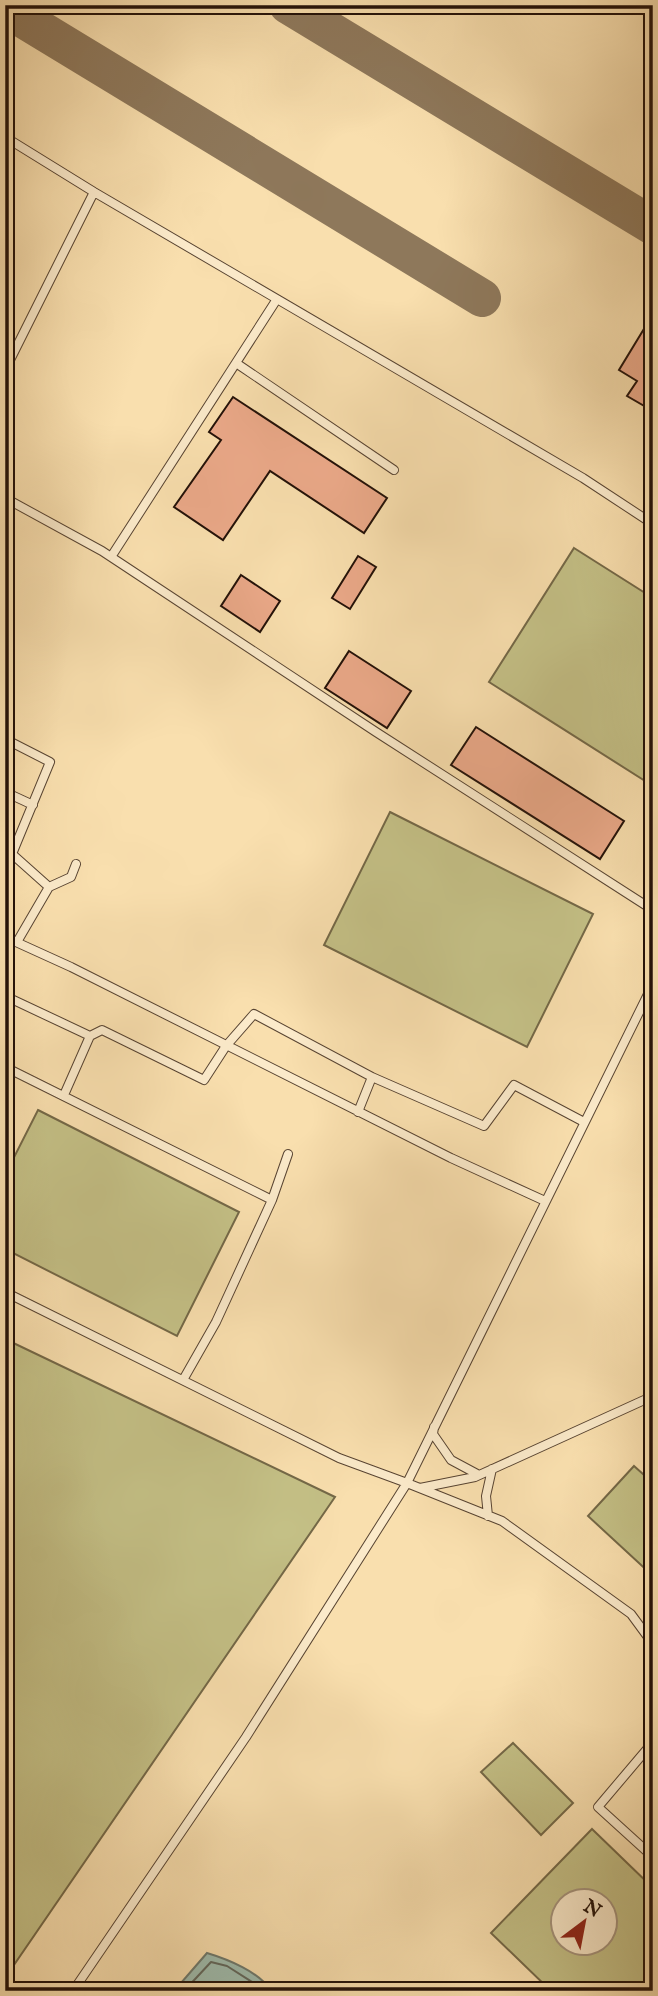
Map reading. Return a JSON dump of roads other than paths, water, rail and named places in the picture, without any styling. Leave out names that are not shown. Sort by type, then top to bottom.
[{"type":"lane","points":[[5,137],[583,478],[653,524]]},
{"type":"lane","points":[[5,370],[94,191]]},
{"type":"lane","points":[[111,557],[277,299]]},
{"type":"lane","points":[[236,363],[394,470]]},
{"type":"lane","points":[[5,498],[111,557],[653,910]]},
{"type":"lane","points":[[5,740],[50,762],[33,805],[9,853],[50,887]]},
{"type":"lane","points":[[5,792],[33,805]]},
{"type":"lane","points":[[18,942],[50,887],[71,877],[76,864]]},
{"type":"lane","points":[[5,937],[71,967],[451,1158],[545,1201]]},
{"type":"lane","points":[[73,1991],[246,1737],[407,1483],[653,984]]},
{"type":"lane","points":[[5,996],[90,1036]]},
{"type":"lane","points":[[64,1096],[90,1036],[102,1030],[204,1080],[226,1046],[254,1014],[372,1077],[484,1126],[514,1085],[584,1122]]},
{"type":"lane","points":[[5,1067],[272,1200]]},
{"type":"lane","points":[[358,1112],[372,1077]]},
{"type":"lane","points":[[183,1380],[216,1322],[272,1200],[288,1154]]},
{"type":"lane","points":[[5,1292],[340,1458],[502,1521],[631,1614],[653,1644]]},
{"type":"lane","points":[[420,1488],[479,1475],[653,1396]]},
{"type":"lane","points":[[434,1426],[433,1434],[451,1460],[479,1475]]},
{"type":"lane","points":[[488,1516],[486,1496],[492,1469]]},
{"type":"lane","points":[[653,1742],[598,1808],[653,1857]]},
{"type":"water","points":[[207,1953],[251,1972],[271,1991],[174,1991]]}]
